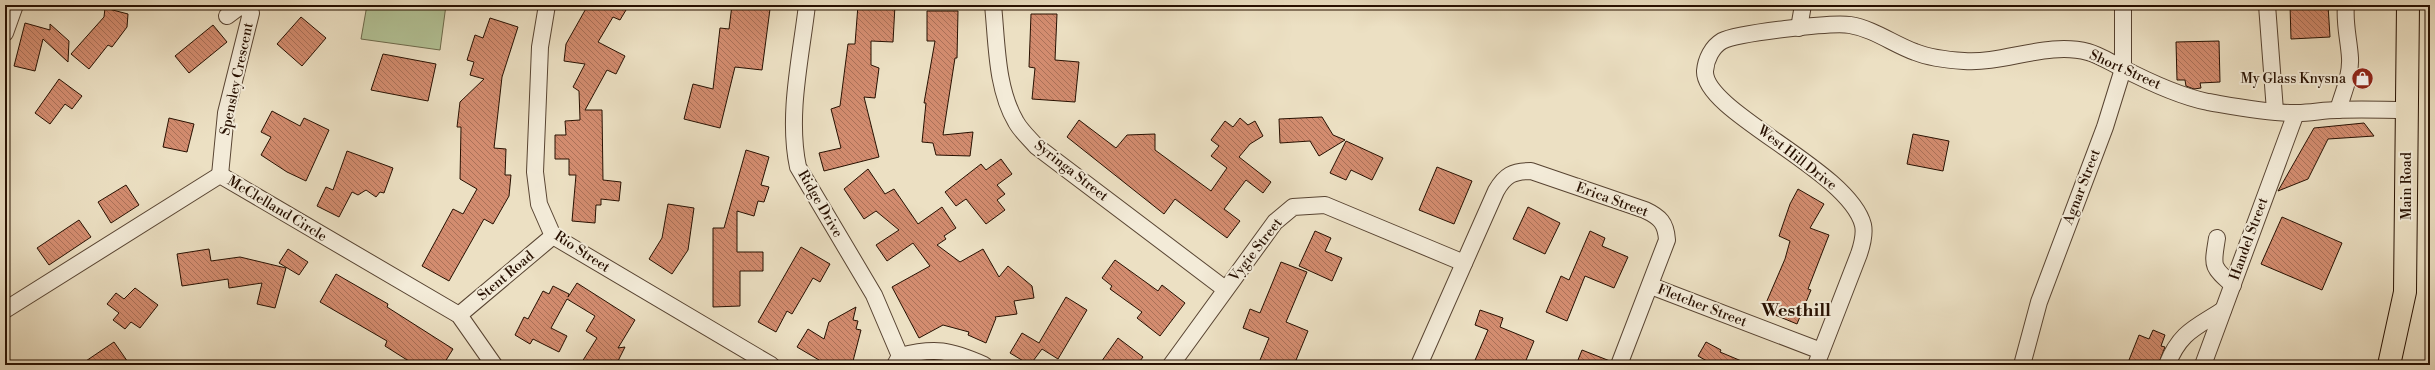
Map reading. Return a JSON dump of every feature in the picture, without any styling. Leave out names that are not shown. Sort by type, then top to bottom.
[{"type":"highway","name":"Main Road","points":[[2389,365],[2405,292],[2408,5]]},
{"type":"street","points":[[5,32],[15,5]]},
{"type":"street","name":"Rio Street","points":[[547,5],[540,47],[535,172],[539,204],[553,236],[771,365]]},
{"type":"street","name":"Ridge Drive","points":[[807,5],[794,128],[798,167],[874,295],[897,361]]},
{"type":"street","name":"Syringa Street","points":[[993,5],[1000,74],[1007,104],[1017,123],[1036,146],[1225,289]]},
{"type":"street","points":[[1799,28],[1803,5]]},
{"type":"street","name":"Agnar Street","points":[[2022,365],[2039,302],[2105,127],[2123,69],[2123,5]]},
{"type":"street","points":[[2267,5],[2275,111]]},
{"type":"street","points":[[2338,110],[2348,78],[2350,59],[2346,37],[2346,5]]},
{"type":"street","name":"Spensley Crescent","points":[[220,175],[226,113],[251,13],[248,8],[239,7],[227,16]]},
{"type":"street","name":"Short Street","points":[[1799,28],[1826,24],[1848,24],[1883,36],[1923,55],[1968,62],[2059,49],[2087,52],[2182,94],[2206,102],[2296,113],[2338,110],[2408,110]]},
{"type":"street","name":"West Hill Drive","points":[[1799,28],[1755,33],[1723,41],[1711,51],[1705,72],[1713,91],[1727,105],[1806,161],[1856,210],[1863,225],[1863,240],[1859,254],[1818,358]]},
{"type":"street","name":"Handel Street","points":[[2203,365],[2296,113]]},
{"type":"street","name":"Erica Street","points":[[1464,263],[1503,178],[1511,173],[1531,171],[1645,210],[1662,220],[1667,227],[1667,240],[1651,286],[1619,365]]},
{"type":"street","name":"McClelland Circle","points":[[5,310],[220,175],[459,316],[494,365]]},
{"type":"street","name":"Vygie Street","points":[[1170,365],[1275,222],[1292,207],[1325,205],[1346,212],[1464,263]]},
{"type":"street","name":"Stent Road","points":[[459,316],[553,236]]},
{"type":"street","points":[[2217,238],[2214,264],[2220,275],[2233,285]]},
{"type":"street","points":[[1419,365],[1464,263]]},
{"type":"street","name":"Fletcher Street","points":[[1651,286],[1818,358]]},
{"type":"street","points":[[2167,365],[2177,342],[2186,334],[2223,310]]},
{"type":"street","points":[[897,361],[921,350],[954,352],[984,365]]},
{"type":"green space","points":[[367,5],[446,5],[440,50],[361,39]]},
{"type":"building","points":[[588,5],[629,5],[620,20],[613,17],[598,42],[625,56],[616,74],[607,70],[585,110],[602,110],[603,180],[621,182],[619,201],[601,199],[601,205],[596,205],[595,223],[572,221],[576,175],[569,175],[569,159],[555,159],[555,135],[566,135],[565,121],[580,120],[579,91],[573,87],[585,64],[564,61],[566,44]]},
{"type":"building","points":[[732,5],[770,9],[762,70],[735,67],[720,128],[684,119],[693,84],[713,89],[720,28],[729,29]]},
{"type":"building","points":[[858,5],[895,5],[893,42],[871,41],[871,65],[879,68],[875,98],[864,97],[879,157],[824,171],[819,153],[841,148],[831,109],[840,106],[848,44],[855,44]]},
{"type":"building","points":[[2290,5],[2328,5],[2330,37],[2291,39]]},
{"type":"building","points":[[105,8],[128,14],[127,27],[112,47],[108,45],[89,69],[71,54],[104,17]]},
{"type":"building","points":[[927,11],[958,11],[957,58],[955,58],[943,135],[973,132],[970,156],[936,155],[933,143],[922,142],[926,103],[924,103],[935,41],[927,41]]},
{"type":"building","points":[[1031,14],[1057,14],[1055,60],[1079,62],[1075,102],[1032,99],[1035,68],[1029,67]]},
{"type":"building","points":[[301,17],[326,38],[302,66],[277,44]]},
{"type":"building","points":[[490,18],[518,27],[502,77],[494,148],[506,149],[505,175],[511,175],[509,196],[493,224],[484,219],[449,281],[422,266],[453,209],[463,214],[477,189],[460,179],[461,127],[457,127],[460,102],[484,79],[470,75],[474,62],[467,60],[475,35],[483,38]]},
{"type":"building","points":[[25,23],[50,30],[50,24],[69,41],[68,62],[43,39],[35,71],[14,66]]},
{"type":"building","points":[[213,25],[227,42],[189,73],[175,56]]},
{"type":"building","points":[[2219,41],[2220,82],[2200,83],[2201,88],[2194,89],[2186,86],[2185,80],[2177,80],[2176,42]]},
{"type":"building","points":[[383,54],[436,64],[428,101],[371,90]]},
{"type":"building","points":[[59,79],[82,96],[72,109],[65,104],[50,124],[35,113]]},
{"type":"building","points":[[272,111],[300,126],[304,118],[329,130],[306,181],[287,172],[261,155],[271,137],[261,132]]},
{"type":"building","points":[[1322,117],[1333,135],[1345,140],[1319,156],[1310,141],[1280,143],[1279,119]]},
{"type":"building","points":[[169,118],[194,124],[187,152],[163,147]]},
{"type":"building","points":[[1240,118],[1248,125],[1255,121],[1263,136],[1250,144],[1239,157],[1271,182],[1263,193],[1246,180],[1224,209],[1240,221],[1227,238],[1175,199],[1164,214],[1067,137],[1079,120],[1116,148],[1127,135],[1155,134],[1155,150],[1211,191],[1227,168],[1211,156],[1219,146],[1211,140],[1225,121],[1233,127]]},
{"type":"building","points":[[2364,123],[2374,136],[2328,139],[2308,179],[2278,191],[2314,128]]},
{"type":"building","points":[[1913,134],[1949,141],[1943,171],[1907,164]]},
{"type":"building","points":[[1346,141],[1383,158],[1372,180],[1351,170],[1346,180],[1330,173]]},
{"type":"building","points":[[746,150],[769,157],[761,185],[769,187],[764,202],[758,201],[754,216],[737,211],[737,252],[763,252],[763,271],[740,271],[740,306],[713,307],[713,228],[724,228]]},
{"type":"building","points":[[347,151],[393,168],[384,193],[380,192],[376,197],[366,190],[358,195],[352,192],[339,217],[317,206],[326,187],[333,190]]},
{"type":"building","points":[[1001,159],[1012,174],[997,185],[1005,194],[997,200],[1005,210],[986,224],[966,199],[956,206],[945,192],[981,164],[986,170]]},
{"type":"building","points":[[1437,167],[1472,181],[1454,224],[1419,210]]},
{"type":"building","points":[[868,169],[885,194],[894,189],[918,224],[942,207],[956,228],[944,236],[946,239],[937,245],[960,262],[983,249],[999,277],[1008,266],[1032,286],[1034,298],[1014,301],[1017,314],[995,317],[996,318],[986,343],[968,335],[969,332],[943,325],[919,338],[892,287],[930,266],[913,243],[887,261],[876,245],[899,230],[876,211],[864,219],[844,189]]},
{"type":"building","points":[[126,185],[139,205],[111,223],[98,202]]},
{"type":"building","points":[[1798,189],[1824,204],[1810,228],[1829,235],[1808,289],[1811,290],[1797,324],[1763,310],[1785,259],[1790,241],[1779,236],[1790,204]]},
{"type":"building","points":[[668,204],[694,208],[688,250],[672,274],[649,259],[662,238]]},
{"type":"building","points":[[1528,207],[1560,223],[1545,254],[1513,239]]},
{"type":"building","points":[[2282,217],[2342,243],[2322,290],[2261,264]]},
{"type":"building","points":[[79,220],[91,237],[49,265],[37,248]]},
{"type":"building","points":[[1315,231],[1331,238],[1325,251],[1342,258],[1332,281],[1299,266]]},
{"type":"building","points":[[1590,231],[1605,238],[1602,246],[1628,257],[1614,288],[1585,276],[1567,321],[1546,312],[1561,276],[1569,280]]},
{"type":"building","points":[[801,247],[830,264],[820,282],[813,278],[792,314],[787,311],[776,332],[758,322]]},
{"type":"building","points":[[209,249],[211,261],[240,257],[286,268],[275,308],[257,304],[262,283],[229,288],[228,279],[182,286],[177,254]]},
{"type":"building","points":[[288,249],[308,262],[299,275],[279,263]]},
{"type":"building","points":[[1115,260],[1158,291],[1162,285],[1185,303],[1160,336],[1137,318],[1142,312],[1110,289],[1112,286],[1102,278]]},
{"type":"building","points":[[1281,262],[1307,272],[1286,322],[1308,331],[1294,365],[1258,365],[1269,338],[1243,328],[1250,309],[1260,313]]},
{"type":"building","points":[[336,274],[388,304],[387,307],[453,349],[443,365],[415,365],[385,346],[387,341],[320,302]]},
{"type":"building","points":[[577,283],[635,320],[618,348],[625,347],[616,365],[580,365],[597,338],[586,331],[595,316],[567,299],[551,328],[567,336],[559,352],[533,339],[530,344],[515,335],[524,317],[528,319],[543,291],[549,294],[553,286],[569,294],[568,297]]},
{"type":"building","points":[[135,288],[158,305],[140,328],[131,322],[125,329],[113,320],[119,313],[107,304],[116,293],[124,299]]},
{"type":"building","points":[[1066,297],[1087,310],[1058,359],[1042,349],[1030,365],[1010,353],[1022,333],[1039,343]]},
{"type":"building","points":[[856,307],[853,320],[858,321],[856,329],[861,330],[852,365],[817,365],[819,360],[797,347],[808,329],[824,339],[829,322]]},
{"type":"building","points":[[1480,310],[1503,318],[1500,327],[1534,341],[1524,365],[1473,365],[1488,330],[1475,325]]},
{"type":"building","points":[[2153,330],[2165,335],[2161,346],[2165,347],[2158,365],[2127,365],[2139,335],[2149,339]]},
{"type":"building","points":[[1118,338],[1143,357],[1137,365],[1099,365]]},
{"type":"building","points":[[114,342],[130,365],[80,365]]},
{"type":"building","points":[[1706,342],[1721,350],[1720,352],[1751,365],[1714,365],[1698,356]]},
{"type":"building","points":[[1582,350],[1610,361],[1610,365],[1576,365]]},
{"type":"place","name":"My Glass Knysna","points":[[2362,79]]},
{"type":"district","name":"Westhill","points":[[1796,310]]}]
